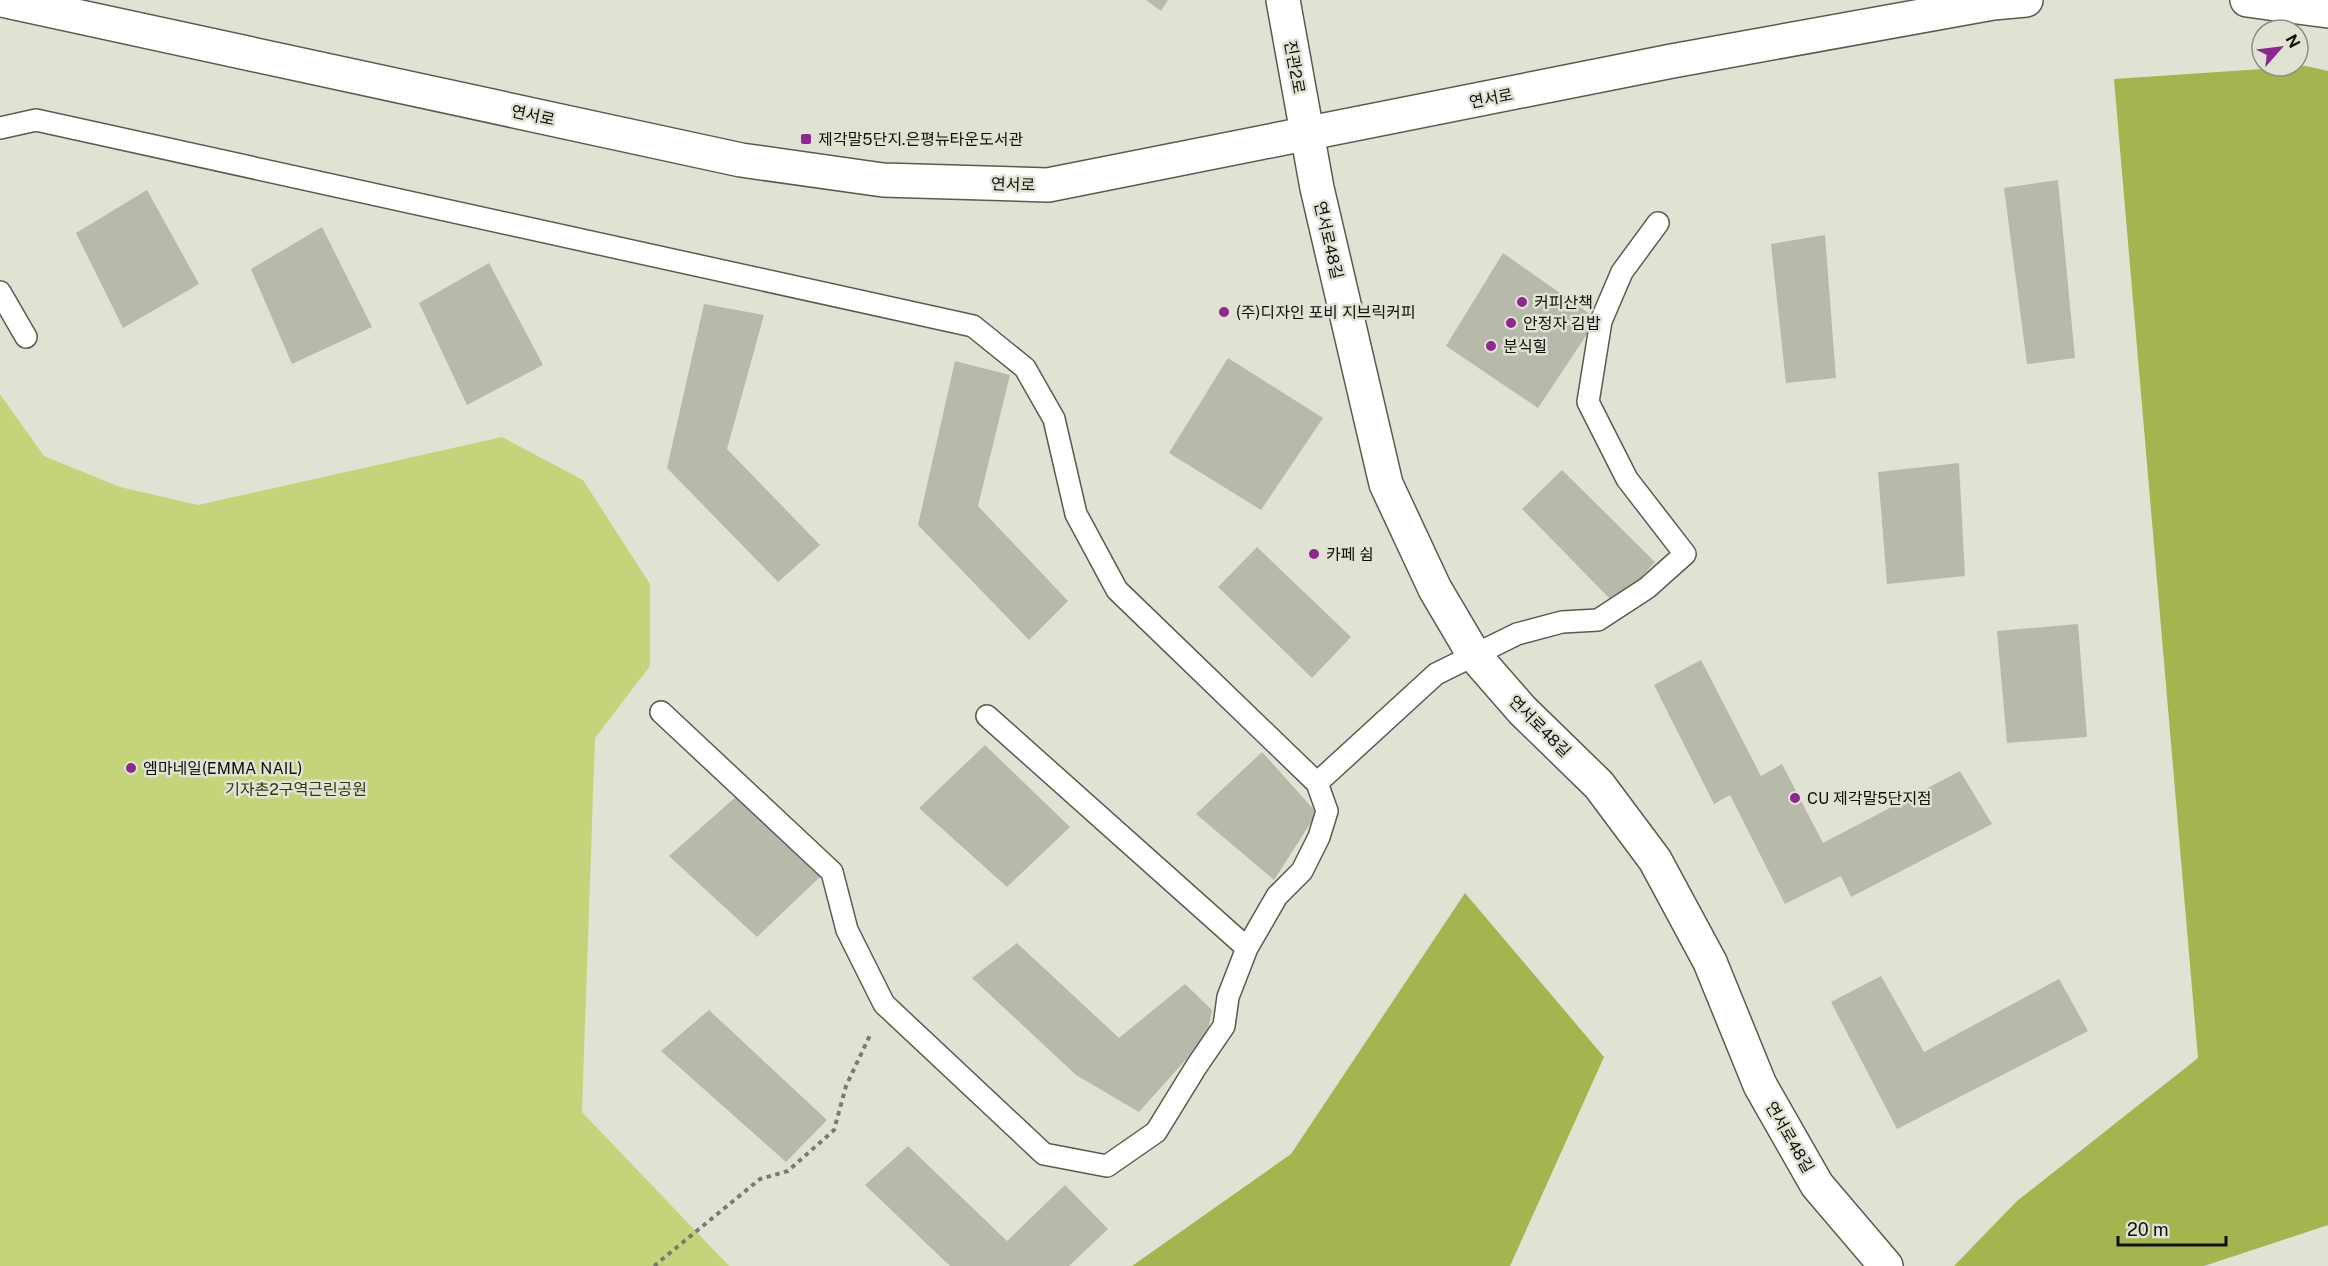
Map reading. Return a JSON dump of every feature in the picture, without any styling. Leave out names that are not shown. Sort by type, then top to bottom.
[{"type":"main road","name":"연서로","points":[[2,0],[741,160],[883,180],[1048,185],[1672,62],[1993,3],[2026,0]]},
{"type":"main road","name":"진관2로","points":[[1283,0],[1306,135]]},
{"type":"main road","points":[[2247,0],[2328,11]]},
{"type":"main road","name":"연서로48길","points":[[1306,135],[1386,484],[1435,589],[1474,655],[1522,710],[1599,785],[1655,860],[1710,962],[1760,1085],[1817,1185],[1886,1266]]},
{"type":"lane","points":[[0,128],[36,120],[974,326],[1025,368],[1054,419],[1076,514],[1117,590],[1317,783],[1327,811],[1319,837],[1302,871],[1277,896],[1247,948],[1228,997],[1224,1026],[1156,1132],[1107,1166],[1044,1154],[884,1004],[847,930],[832,872],[661,712]]},
{"type":"lane","points":[[1317,783],[1436,674],[1517,634],[1562,622],[1598,620],[1647,588],[1685,554],[1627,479],[1588,402],[1601,321],[1622,272],[1658,223]]},
{"type":"lane","points":[[0,292],[26,337]]},
{"type":"lane","points":[[987,716],[1247,948]]},
{"type":"path","points":[[654,1266],[760,1179],[788,1171],[834,1130],[846,1086],[884,1004]]},
{"type":"green space","points":[[2310,67],[2328,71],[2328,1225],[2204,1266],[1954,1266],[2017,1201],[2198,1058],[2114,79],[2250,70],[2250,78],[2310,78]]},
{"type":"green space","name":"기자촌2구역근린공원","points":[[0,394],[44,456],[120,487],[198,505],[502,437],[583,480],[650,584],[650,666],[595,738],[582,1112],[729,1266],[0,1266]]},
{"type":"green space","points":[[1465,893],[1604,1057],[1510,1266],[1132,1266],[1291,1154]]},
{"type":"building","points":[[1146,0],[1168,0],[1161,11]]},
{"type":"building","points":[[2058,180],[2075,358],[2027,364],[2004,188]]},
{"type":"building","points":[[147,190],[199,284],[123,328],[76,233]]},
{"type":"building","points":[[322,227],[372,327],[292,364],[251,269]]},
{"type":"building","points":[[1825,235],[1836,378],[1786,383],[1771,244]]},
{"type":"building","points":[[1503,253],[1597,319],[1538,408],[1446,346]]},
{"type":"building","points":[[489,263],[543,365],[467,405],[419,303]]},
{"type":"building","points":[[704,304],[764,315],[727,449],[820,545],[778,582],[667,468]]},
{"type":"building","points":[[1228,358],[1323,418],[1261,510],[1169,453]]},
{"type":"building","points":[[955,361],[1010,375],[978,506],[1068,601],[1029,640],[918,525]]},
{"type":"building","points":[[1959,463],[1965,576],[1887,584],[1878,472]]},
{"type":"building","points":[[1562,470],[1655,562],[1616,605],[1522,509]]},
{"type":"building","points":[[1257,547],[1351,637],[1312,678],[1218,587]]},
{"type":"building","points":[[2078,624],[2087,737],[2007,743],[1997,631]]},
{"type":"building","points":[[1701,660],[1761,776],[1782,764],[1823,843],[1960,771],[1992,824],[1851,897],[1841,876],[1785,904],[1730,795],[1714,804],[1654,685]]},
{"type":"building","points":[[985,745],[1070,827],[1007,887],[919,808]]},
{"type":"building","points":[[1262,752],[1317,813],[1274,880],[1196,814]]},
{"type":"building","points":[[738,795],[821,876],[757,937],[669,856]]},
{"type":"building","points":[[1017,943],[1119,1038],[1185,984],[1212,1010],[1207,1036],[1139,1112],[1076,1075],[972,978]]},
{"type":"building","points":[[1881,976],[1924,1052],[2059,979],[2088,1031],[1897,1129],[1831,1002]]},
{"type":"building","points":[[709,1010],[827,1120],[786,1162],[661,1051]]},
{"type":"building","points":[[908,1146],[1007,1241],[1065,1185],[1108,1229],[1069,1266],[950,1266],[865,1185]]},
{"type":"place","name":"제각말5단지.은평뉴타운도서관","points":[[806,139]]},
{"type":"place","name":"커피산책","points":[[1522,302]]},
{"type":"place","name":"(주)디자인 포비 지브릭커피","points":[[1224,312]]},
{"type":"place","name":"안정자 김밥","points":[[1511,323]]},
{"type":"place","name":"분식힐","points":[[1491,346]]},
{"type":"place","name":"카페 쉼","points":[[1314,554]]},
{"type":"place","name":"엠마네일(EMMA NAIL)","points":[[131,768]]},
{"type":"place","name":"CU 제각말5단지점","points":[[1795,798]]}]
